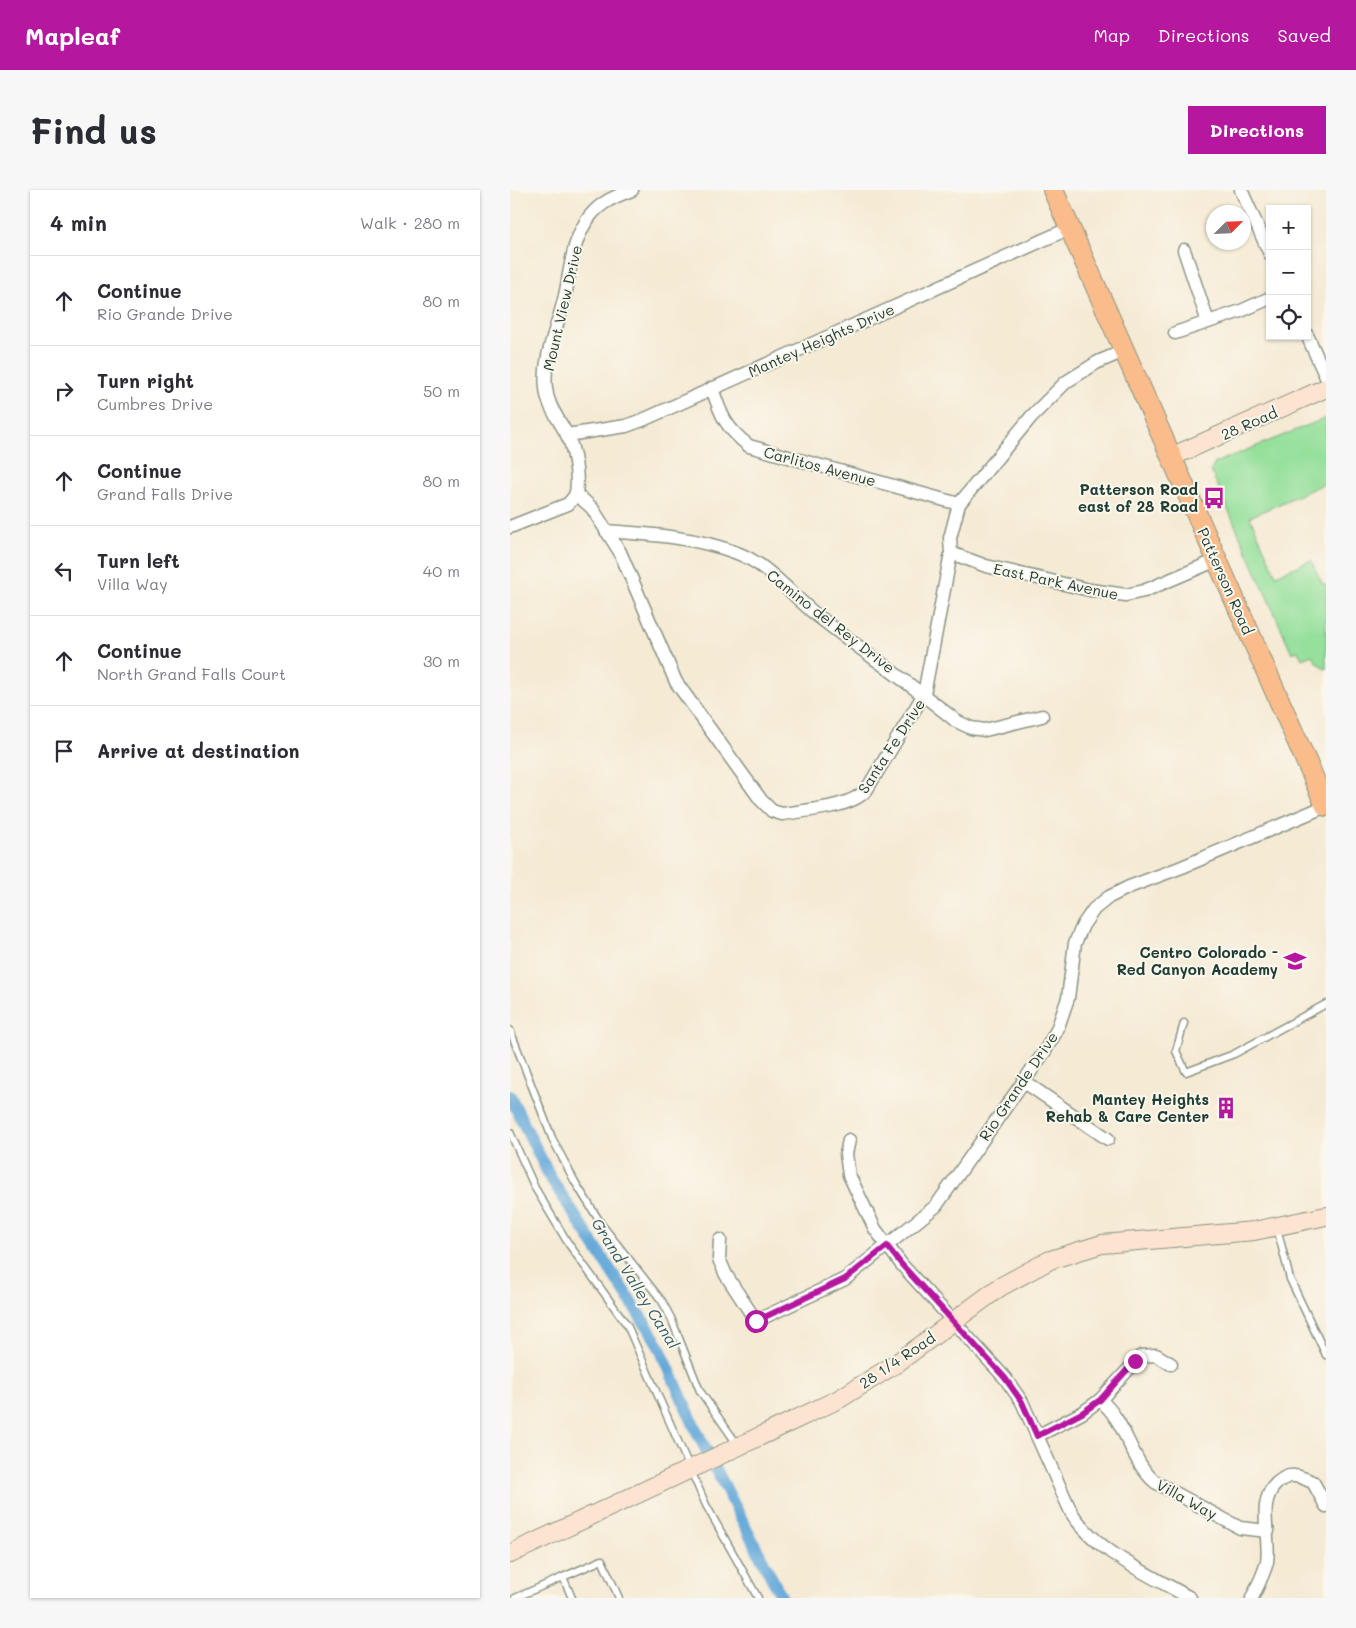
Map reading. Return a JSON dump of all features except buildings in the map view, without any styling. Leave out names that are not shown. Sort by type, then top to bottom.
[{"type":"main road","name":"Patterson Road","points":[[1053,190],[1217,560],[1313,769],[1326,806]]},
{"type":"main road","name":"28 Road","points":[[1171,457],[1326,388]]},
{"type":"main road","name":"28 1/4 Road","points":[[510,1554],[807,1416],[897,1363],[1018,1276],[1050,1260],[1084,1248],[1124,1240],[1211,1235],[1277,1227],[1326,1216]]},
{"type":"street","name":"Mount View Drive","points":[[568,435],[550,405],[546,388],[547,363],[566,292],[570,263],[577,239],[588,217],[609,199],[632,190]]},
{"type":"street","points":[[1240,190],[1268,250]]},
{"type":"street","name":"Mantey Heights Drive","points":[[568,435],[626,426],[1070,228]]},
{"type":"street","points":[[1184,250],[1208,322]]},
{"type":"street","points":[[1175,333],[1266,300]]},
{"type":"street","points":[[1309,340],[1326,377]]},
{"type":"street","name":"Santa Fe Drive","points":[[575,496],[582,499],[592,508],[620,552],[676,682],[761,800],[772,812],[782,814],[850,802],[861,797],[924,694],[951,553],[950,538],[959,504],[1031,417],[1066,382],[1098,362],[1124,350]]},
{"type":"street","name":"Carlitos Avenue","points":[[712,388],[724,422],[734,435],[749,446],[959,504]]},
{"type":"street","points":[[510,527],[568,504],[575,496],[578,487],[577,476],[568,435]]},
{"type":"street","name":"Camino del Rey Drive","points":[[606,531],[706,543],[739,553],[766,570],[795,598],[924,694],[956,721],[971,728],[985,730],[1042,716]]},
{"type":"street","name":"East Park Avenue","points":[[951,553],[986,566],[1090,590],[1126,595],[1144,591],[1217,560]]},
{"type":"street","name":"Rio Grande Drive","points":[[720,1240],[719,1259],[726,1275],[756,1321],[845,1279],[936,1206],[1057,1030],[1068,998],[1075,943],[1083,925],[1094,909],[1109,897],[1128,887],[1182,867],[1326,806]]},
{"type":"street","points":[[1023,1080],[1108,1139]]},
{"type":"street","points":[[849,1140],[846,1154],[849,1175],[875,1229],[902,1265],[1005,1378],[1022,1402],[1071,1512],[1084,1530],[1102,1546],[1190,1598]]},
{"type":"street","points":[[1037,1436],[1082,1413],[1100,1400],[1141,1356],[1156,1355],[1171,1364]]},
{"type":"street","name":"Villa Way","points":[[1100,1400],[1122,1425],[1134,1455],[1144,1472],[1155,1482],[1240,1528],[1268,1531]]},
{"type":"street","points":[[1252,1598],[1267,1562],[1268,1531],[1266,1504],[1268,1494],[1283,1478],[1294,1476],[1313,1482],[1326,1506]]},
{"type":"lane","points":[[1184,1023],[1176,1051],[1186,1072],[1234,1054],[1326,1004]]},
{"type":"lane","points":[[510,1030],[552,1138],[575,1182],[602,1225],[662,1301],[700,1391],[733,1450]]},
{"type":"lane","points":[[510,1132],[535,1188],[568,1244],[627,1325],[694,1469],[706,1505],[758,1598]]},
{"type":"lane","points":[[1277,1227],[1290,1279],[1326,1355]]},
{"type":"lane","points":[[515,1598],[602,1560],[619,1598]]},
{"type":"lane","points":[[563,1578],[572,1598]]},
{"type":"green space","points":[[1326,418],[1326,483],[1250,517],[1276,575],[1311,560],[1322,583],[1326,585],[1326,669],[1317,663],[1312,655],[1302,659],[1298,651],[1292,653],[1211,471],[1215,463]]},
{"type":"waterway","name":"Grand Valley Canal","points":[[510,1096],[550,1177],[657,1342],[698,1434],[782,1598]]},
{"type":"place","name":"Patterson Road east of 28 Road","points":[[1214,498]]},
{"type":"place","name":"Centro Colorado - Red Canyon Academy","points":[[1295,961]]},
{"type":"place","name":"Mantey Heights Rehab & Care Center","points":[[1226,1108]]},
{"type":"route","points":[[756,1321],[830,1288],[858,1270],[887,1246],[1005,1378],[1022,1402],[1037,1436],[1082,1413],[1100,1400],[1135,1361]]}]
